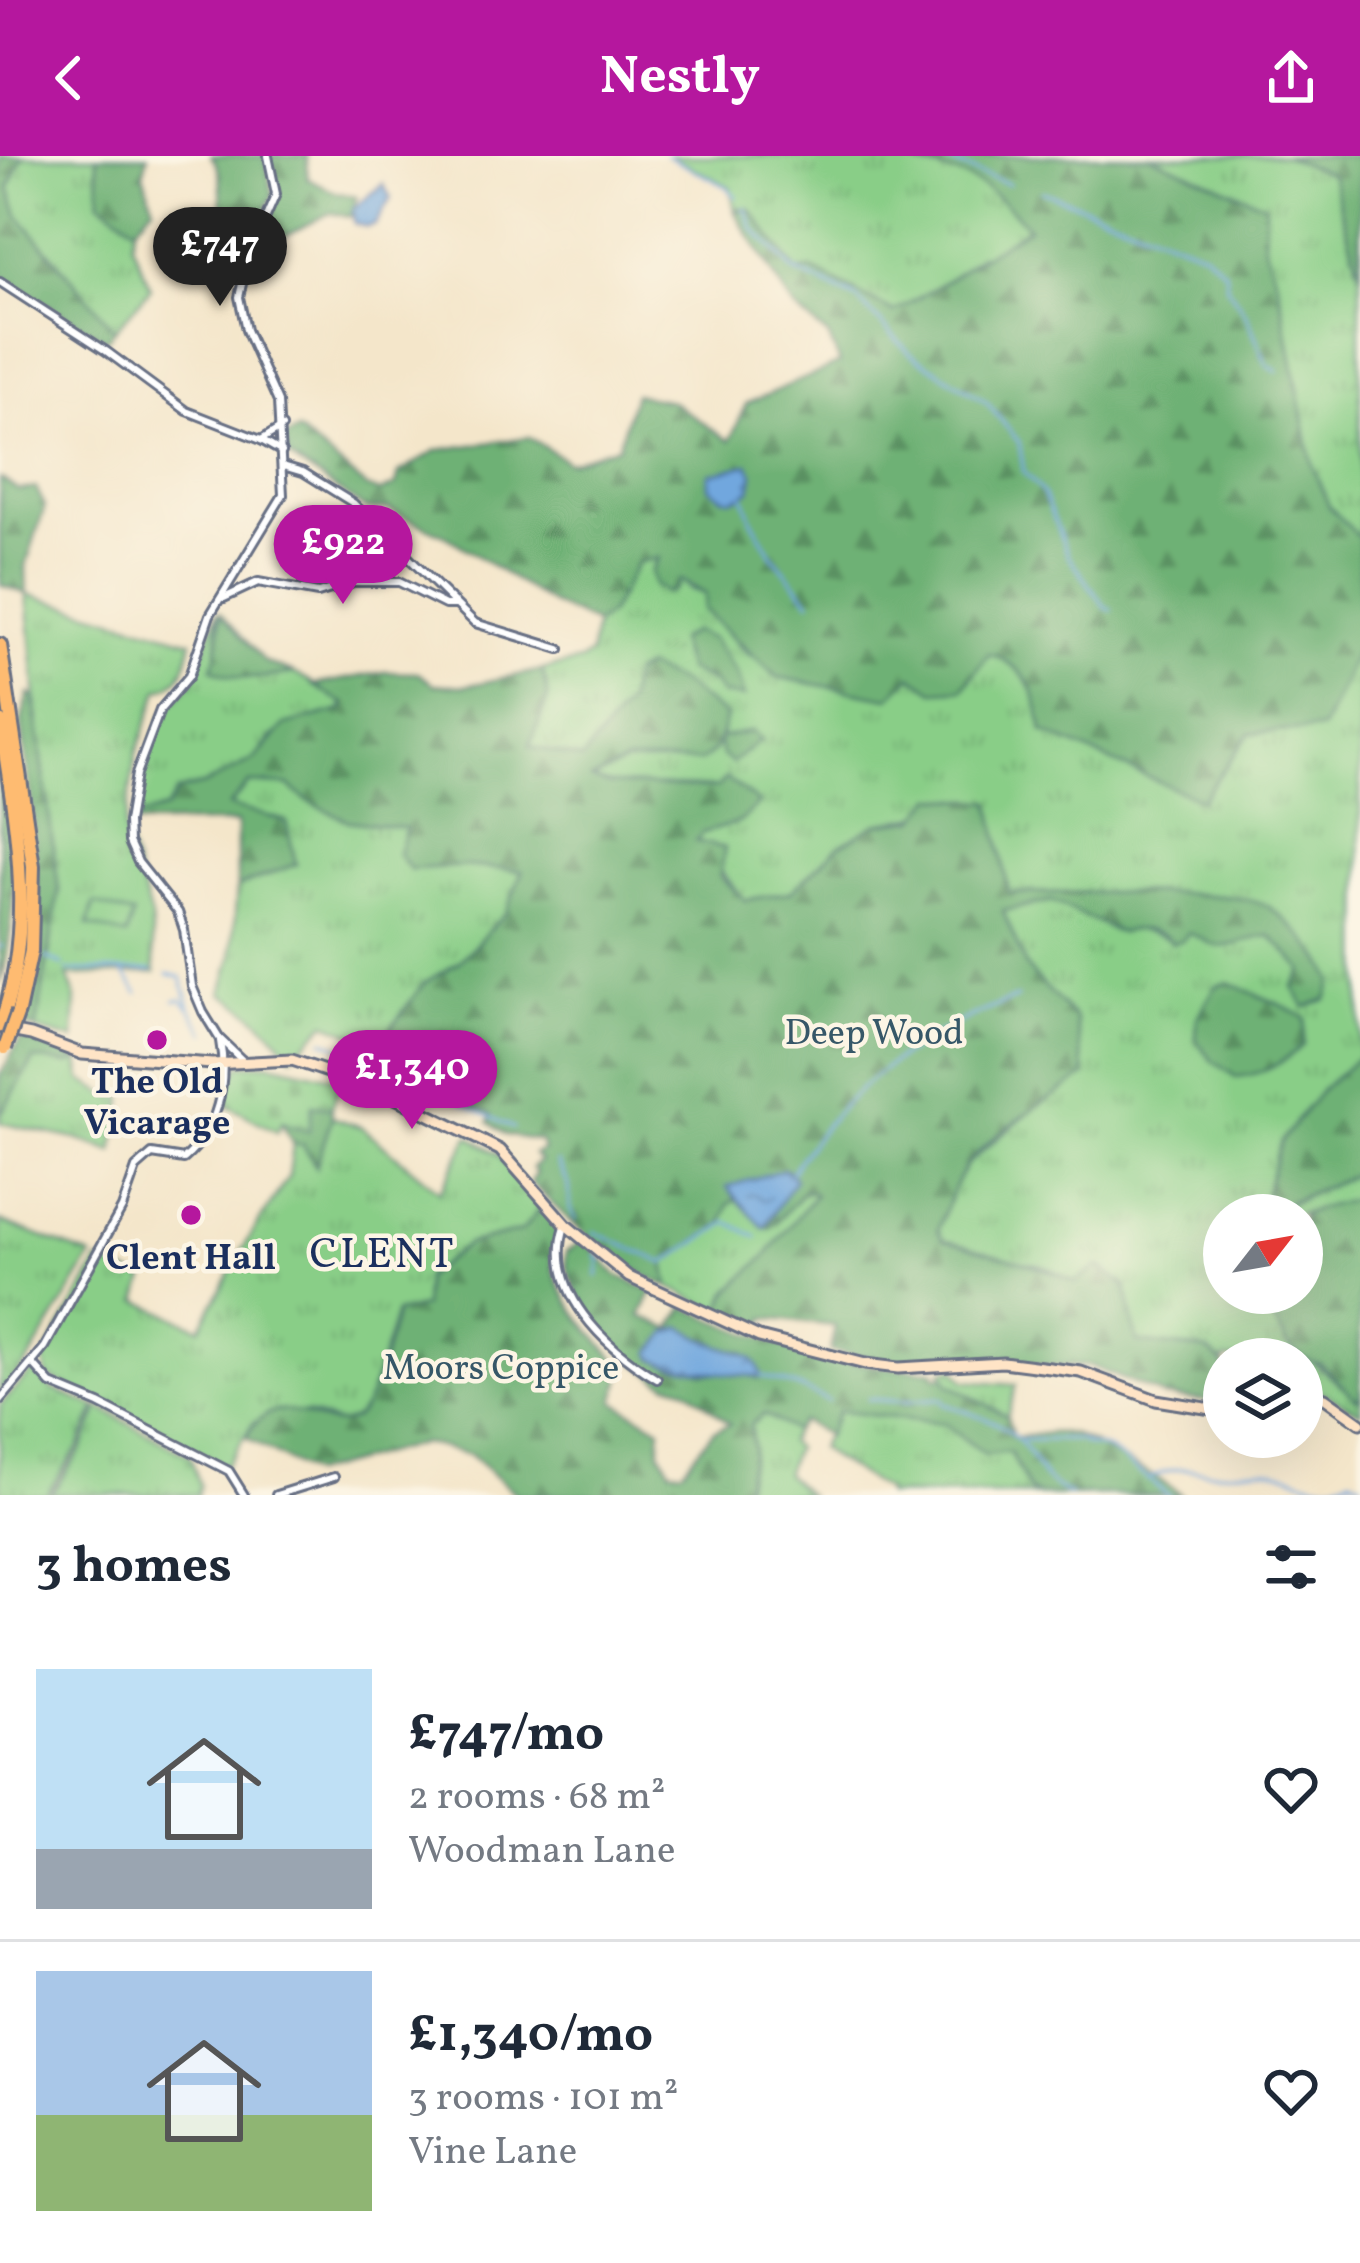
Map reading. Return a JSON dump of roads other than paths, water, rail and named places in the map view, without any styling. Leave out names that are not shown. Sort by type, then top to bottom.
[{"type":"highway","points":[[0,645],[33,866],[31,951],[12,1010],[0,1028]]},
{"type":"highway","points":[[0,722],[21,867],[18,951],[3,1053]]},
{"type":"street","points":[[242,1060],[219,1038],[192,986],[178,912],[138,862],[129,842],[128,822],[144,747],[160,710],[189,676],[210,615],[281,502],[284,466],[278,402],[246,330],[239,297],[248,258],[276,194],[268,156]]},
{"type":"street","points":[[0,282],[102,348],[187,412],[282,452]]},
{"type":"street","points":[[261,440],[282,428]]},
{"type":"street","points":[[284,466],[303,472],[353,503],[455,605],[486,629],[560,649]]},
{"type":"street","points":[[221,599],[258,582],[318,593],[354,582],[399,582],[445,605],[455,605]]},
{"type":"street","points":[[430,598],[438,587]]},
{"type":"street","points":[[0,1028],[82,1054],[222,1064],[292,1060],[350,1078],[481,1138],[500,1150],[566,1225],[619,1270],[759,1336],[831,1358],[898,1368],[1003,1362],[1068,1370],[1156,1400],[1203,1408]]},
{"type":"street","points":[[0,1401],[33,1364],[80,1289],[122,1208],[136,1168],[152,1154],[184,1159],[196,1148],[220,1102],[224,1079],[219,1038]]},
{"type":"street","points":[[566,1225],[559,1254],[564,1283],[596,1331],[657,1379]]},
{"type":"street","points":[[33,1364],[51,1384],[229,1471],[244,1495]]},
{"type":"street","points":[[1323,1397],[1360,1424]]},
{"type":"street","points":[[276,1495],[334,1477]]},
{"type":"water","points":[[383,184],[391,198],[375,225],[354,223],[353,209]]},
{"type":"water","points":[[748,464],[754,473],[750,490],[744,494],[729,499],[709,487],[709,474]]},
{"type":"water","points":[[785,1169],[795,1179],[764,1228],[727,1187]]},
{"type":"water","points":[[682,1327],[750,1358],[761,1376],[689,1368],[653,1358],[651,1352],[668,1333]]},
{"type":"waterway","points":[[666,156],[727,187],[736,197]]},
{"type":"waterway","points":[[932,156],[1009,184]]},
{"type":"waterway","points":[[1042,191],[1204,252],[1225,271],[1227,287],[1246,314],[1267,365],[1278,372]]},
{"type":"waterway","points":[[745,208],[753,228],[794,271],[856,298],[910,353],[986,402],[1019,442],[1024,473],[1043,493],[1068,555],[1112,610]]},
{"type":"waterway","points":[[743,495],[772,555],[810,601]]},
{"type":"waterway","points":[[319,514],[367,539]]},
{"type":"waterway","points":[[46,958],[63,965]]},
{"type":"waterway","points":[[122,970],[138,993]]},
{"type":"waterway","points":[[67,971],[152,970]]},
{"type":"waterway","points":[[168,974],[181,977],[191,1009],[206,1033]]},
{"type":"waterway","points":[[791,1173],[836,1113],[889,1066],[949,1028],[1017,998]]},
{"type":"waterway","points":[[175,1000],[182,999],[190,1008]]},
{"type":"waterway","points":[[323,1040],[341,1047]]},
{"type":"waterway","points":[[351,1048],[513,1128]]},
{"type":"waterway","points":[[557,1162],[569,1185],[576,1220]]},
{"type":"waterway","points":[[594,1232],[664,1263],[728,1222],[757,1237]]},
{"type":"waterway","points":[[596,1255],[598,1276]]},
{"type":"waterway","points":[[761,1376],[828,1401]]},
{"type":"waterway","points":[[868,1399],[942,1399],[943,1404],[994,1422],[1019,1441],[1049,1482],[1070,1495]]},
{"type":"waterway","points":[[1021,1440],[1079,1440],[1109,1450],[1168,1495]]},
{"type":"waterway","points":[[1148,1479],[1178,1469],[1263,1468],[1316,1483],[1351,1478],[1360,1482]]},
{"type":"place","name":"The Old Vicarage","points":[[157,1040]]},
{"type":"place","name":"Clent Hall","points":[[191,1215]]},
{"type":"district","name":"CLENT","points":[[383,1252]]},
{"type":"park label","name":"Deep Wood","points":[[874,1031]]},
{"type":"park label","name":"Moors Coppice","points":[[501,1366]]}]
